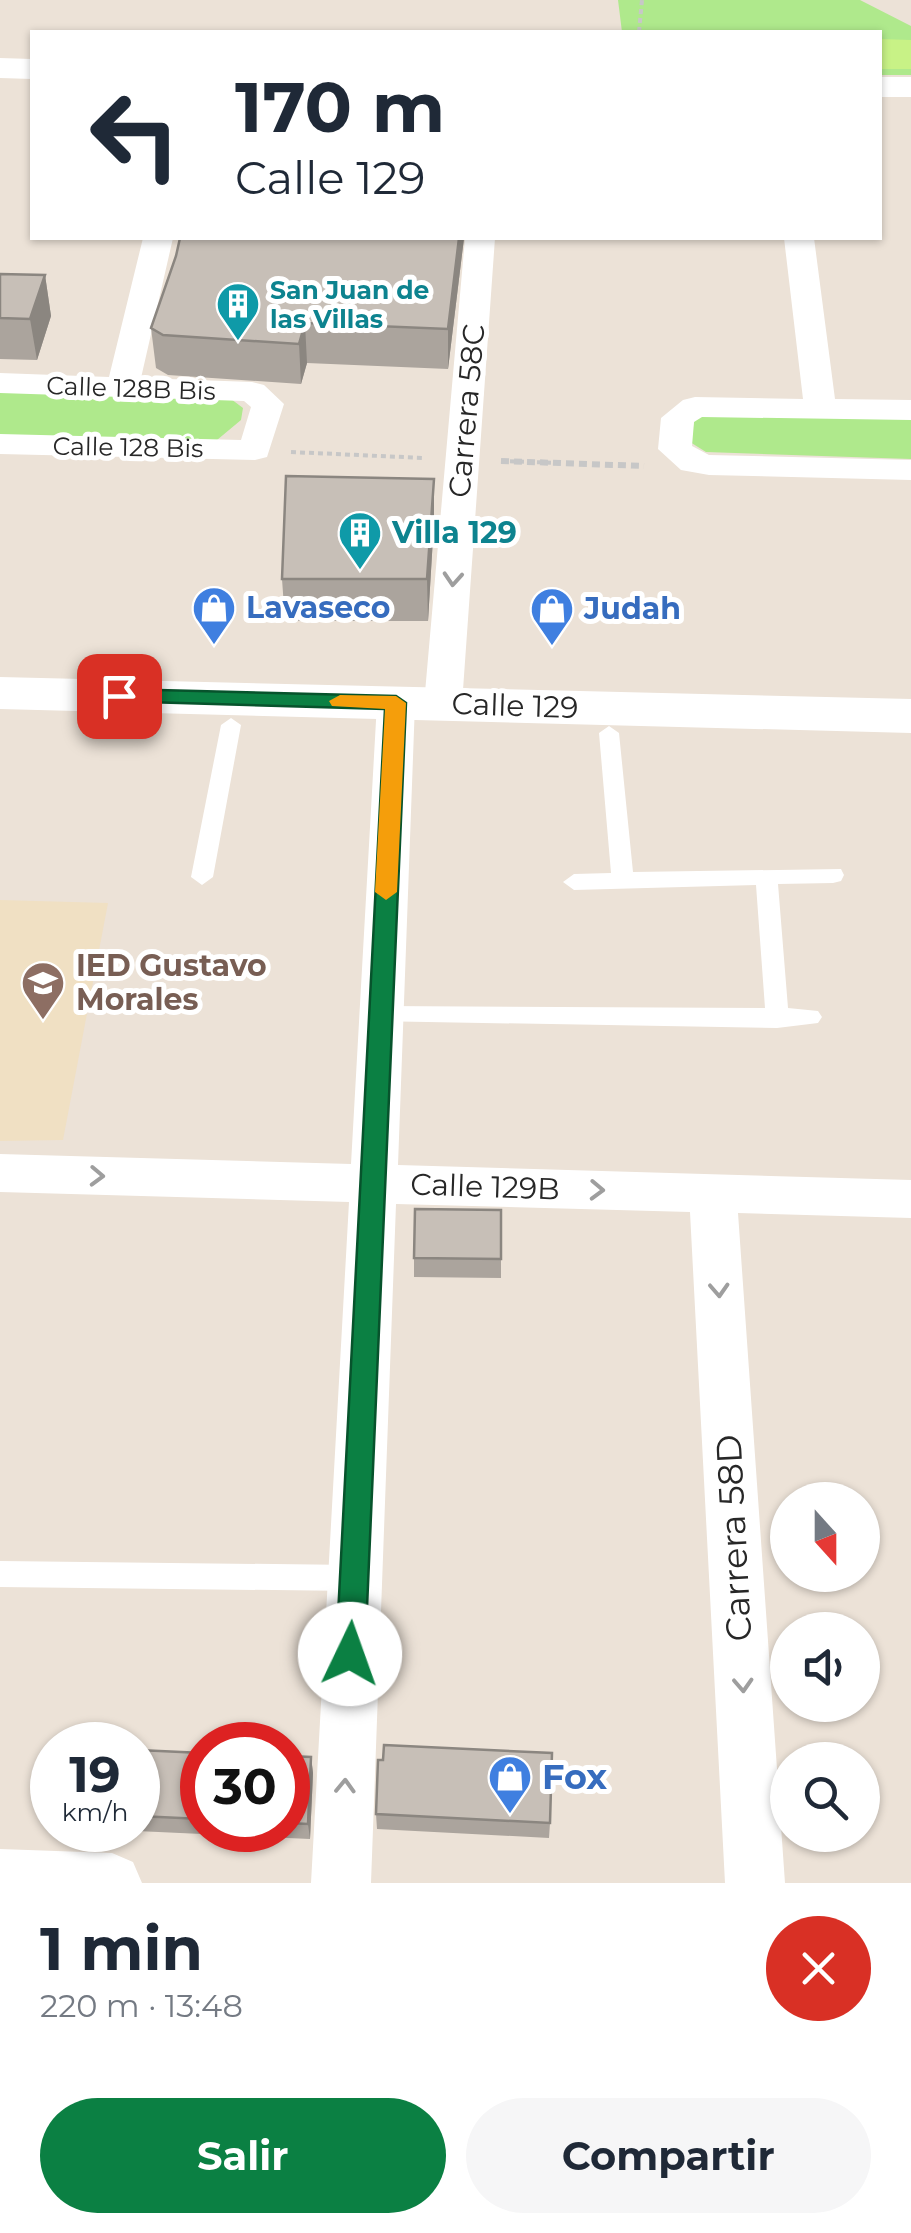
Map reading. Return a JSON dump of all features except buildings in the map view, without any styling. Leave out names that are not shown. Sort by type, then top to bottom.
[{"type":"main road","name":"Calle 129","points":[[0,693],[411,712],[911,716]]},
{"type":"main road","name":"Calle 129","points":[[0,719],[231,725],[411,712],[609,733],[911,741]]},
{"type":"street","points":[[0,68],[30,69]]},
{"type":"street","points":[[882,87],[911,88]]},
{"type":"street","points":[[124,387],[158,240]]},
{"type":"street","name":"Carrera 58C","points":[[341,1883],[380,1015],[411,712],[480,240]]},
{"type":"street","points":[[799,240],[820,407]]},
{"type":"street","name":"Calle 128B Bis","points":[[0,383],[261,395],[268,404],[255,450]]},
{"type":"street","points":[[911,410],[696,408],[678,418],[675,449],[693,463],[709,465],[911,470]]},
{"type":"street","name":"Calle 128 Bis","points":[[0,444],[255,450]]},
{"type":"street","name":"Calle 129B","points":[[0,1173],[911,1199]]},
{"type":"street","name":"Carrera 58D","points":[[713,1193],[755,1883]]},
{"type":"street","points":[[0,1878],[112,1883]]},
{"type":"lane","points":[[202,877],[231,725]]},
{"type":"lane","points":[[609,733],[623,882]]},
{"type":"lane","points":[[574,882],[833,875]]},
{"type":"lane","points":[[766,877],[777,1019]]},
{"type":"lane","points":[[380,1015],[810,1017]]},
{"type":"lane","points":[[0,1574],[354,1578]]},
{"type":"path","points":[[639,30],[642,0]]},
{"type":"shaded area","name":"IED Gustavo Morales","points":[[0,900],[108,903],[63,1140],[0,1141]]},
{"type":"green space","points":[[618,0],[860,0],[911,26],[911,75],[882,75],[882,30],[622,30]]},
{"type":"green space","points":[[882,39],[911,40],[911,69],[882,69]]},
{"type":"green space","points":[[0,390],[227,396],[243,408],[241,420],[217,440],[0,436]]},
{"type":"green space","points":[[716,411],[911,418],[911,459],[706,452],[690,442],[695,417]]},
{"type":"slow traffic","points":[[340,701],[396,703],[386,892]]},
{"type":"place","name":"San Juan de las Villas","points":[[238,342]]},
{"type":"place","name":"Villa 129","points":[[360,571]]},
{"type":"place","name":"Lavaseco","points":[[214,646]]},
{"type":"place","name":"Judah","points":[[552,647]]},
{"type":"place","name":"IED Gustavo Morales","points":[[43,1021]]},
{"type":"place","name":"Fox","points":[[510,1815]]},
{"type":"route","points":[[119,696],[396,703],[350,1654]]}]
